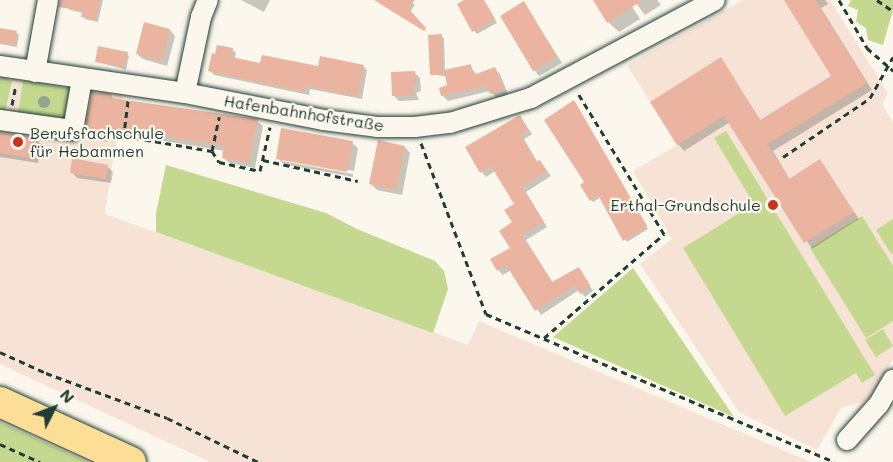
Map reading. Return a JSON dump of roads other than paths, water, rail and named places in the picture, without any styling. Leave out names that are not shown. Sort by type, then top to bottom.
[{"type":"main road","points":[[0,402],[131,462]]},
{"type":"street","points":[[18,69],[48,0]]},
{"type":"street","points":[[185,93],[201,17],[208,0]]},
{"type":"street","name":"Hafenbahnhofstraße","points":[[18,69],[185,93],[377,127],[415,127],[450,123],[531,98],[715,0]]},
{"type":"street","points":[[4,121],[73,130],[82,79]]},
{"type":"street","points":[[847,440],[879,404],[893,380]]},
{"type":"place","name":"Berufsfachschule für Hebammen","points":[[18,142]]},
{"type":"place","name":"Erthal-Grundschule","points":[[773,205]]}]
